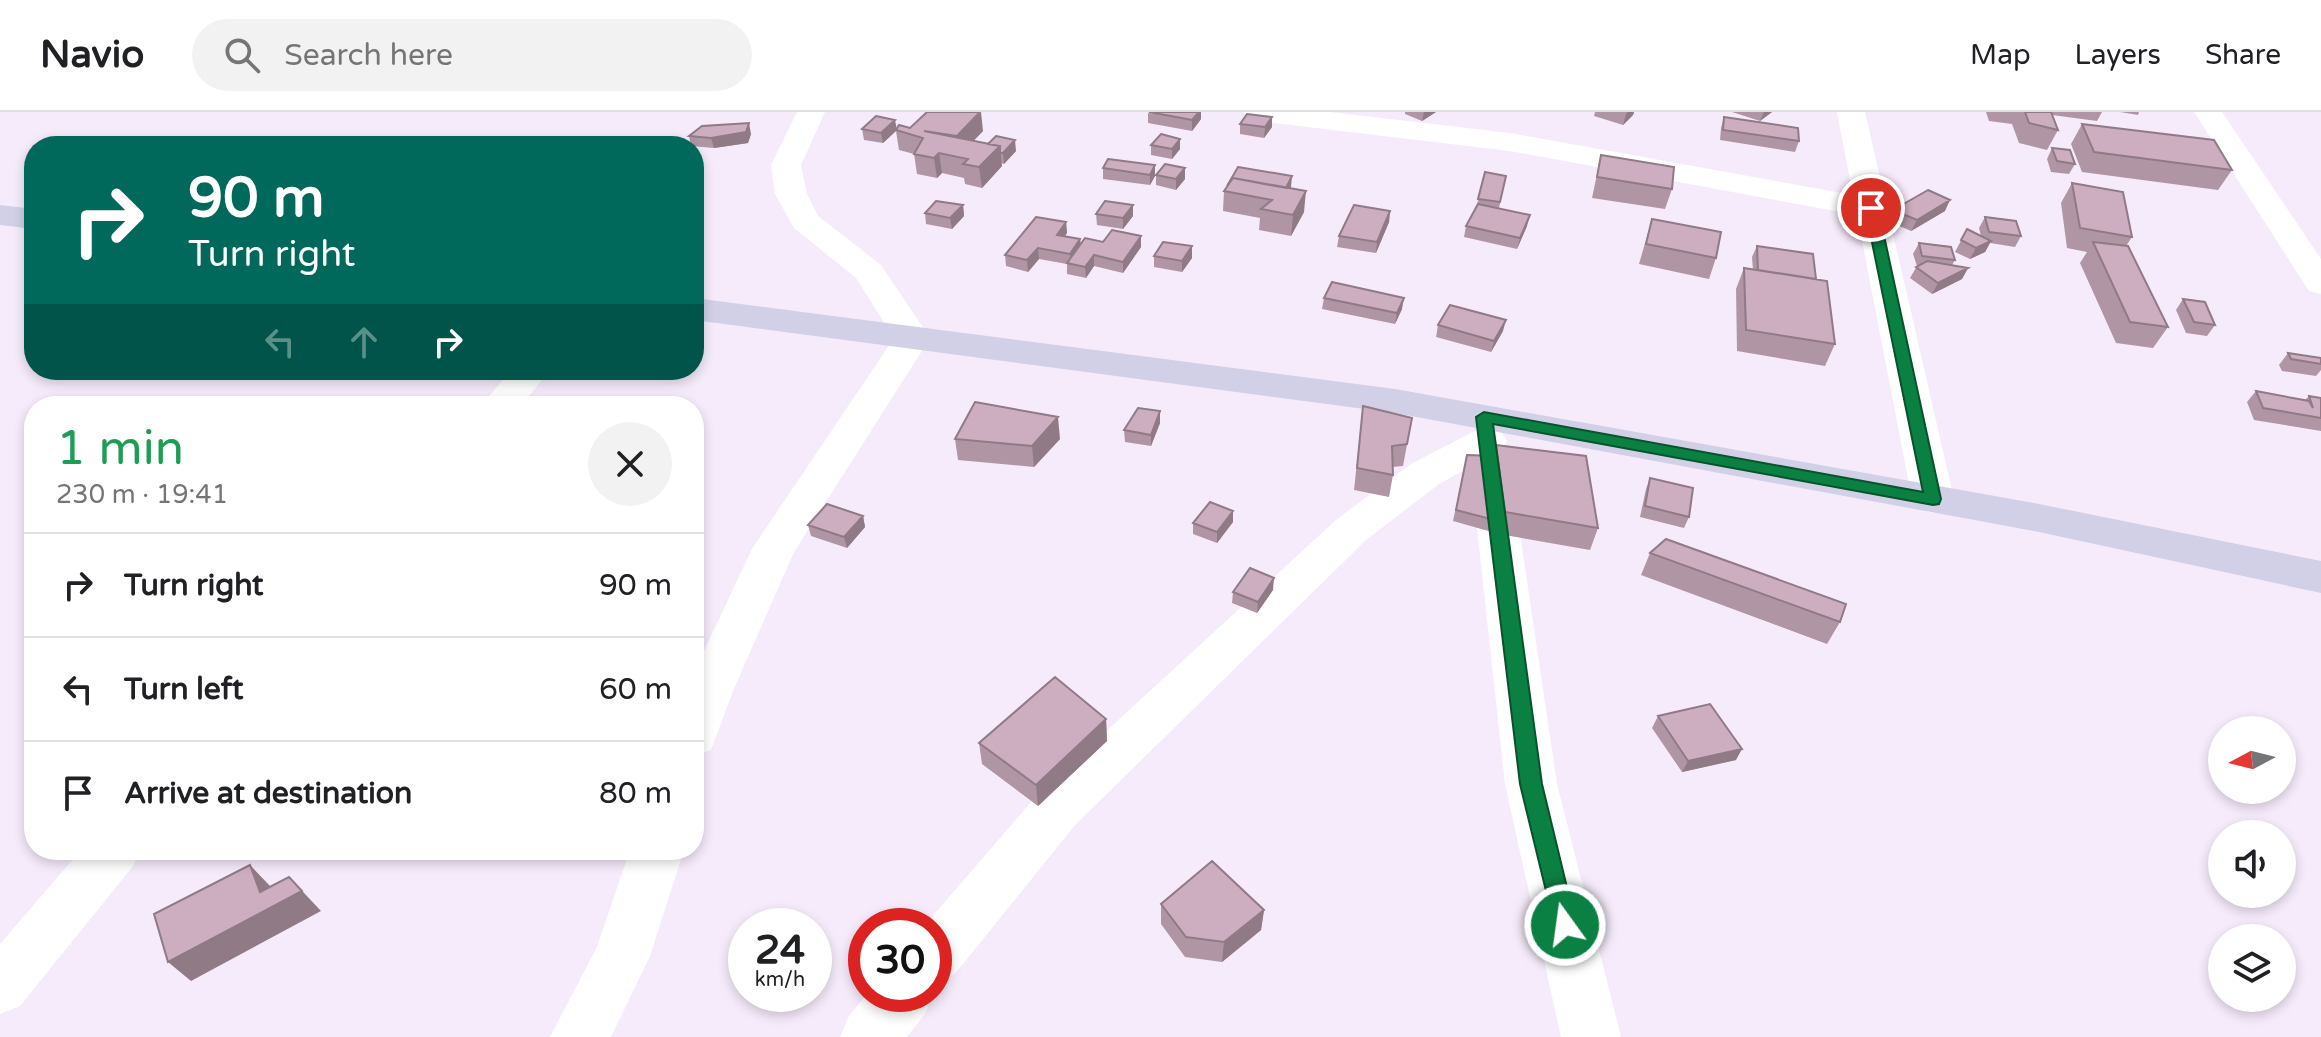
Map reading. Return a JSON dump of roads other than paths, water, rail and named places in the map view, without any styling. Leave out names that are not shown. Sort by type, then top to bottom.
[{"type":"street","points":[[811,112],[786,165],[791,194],[805,221],[869,272],[912,338]]},
{"type":"street","points":[[1258,112],[1510,142],[1871,208]]},
{"type":"street","points":[[1851,112],[1933,499]]},
{"type":"street","points":[[2208,112],[2321,284]]},
{"type":"street","points":[[0,215],[24,218]]},
{"type":"street","points":[[704,310],[1395,401],[1485,429],[1933,499],[2321,577]]},
{"type":"street","points":[[704,706],[774,549],[912,338]]},
{"type":"street","points":[[509,396],[522,380]]},
{"type":"street","points":[[952,934],[1057,809],[1351,530],[1485,429]]},
{"type":"street","points":[[1485,429],[1531,784],[1591,1037]]},
{"type":"street","points":[[0,987],[106,860]]},
{"type":"street","points":[[580,1037],[622,956],[654,860]]},
{"type":"street","points":[[870,1037],[890,1012]]}]
